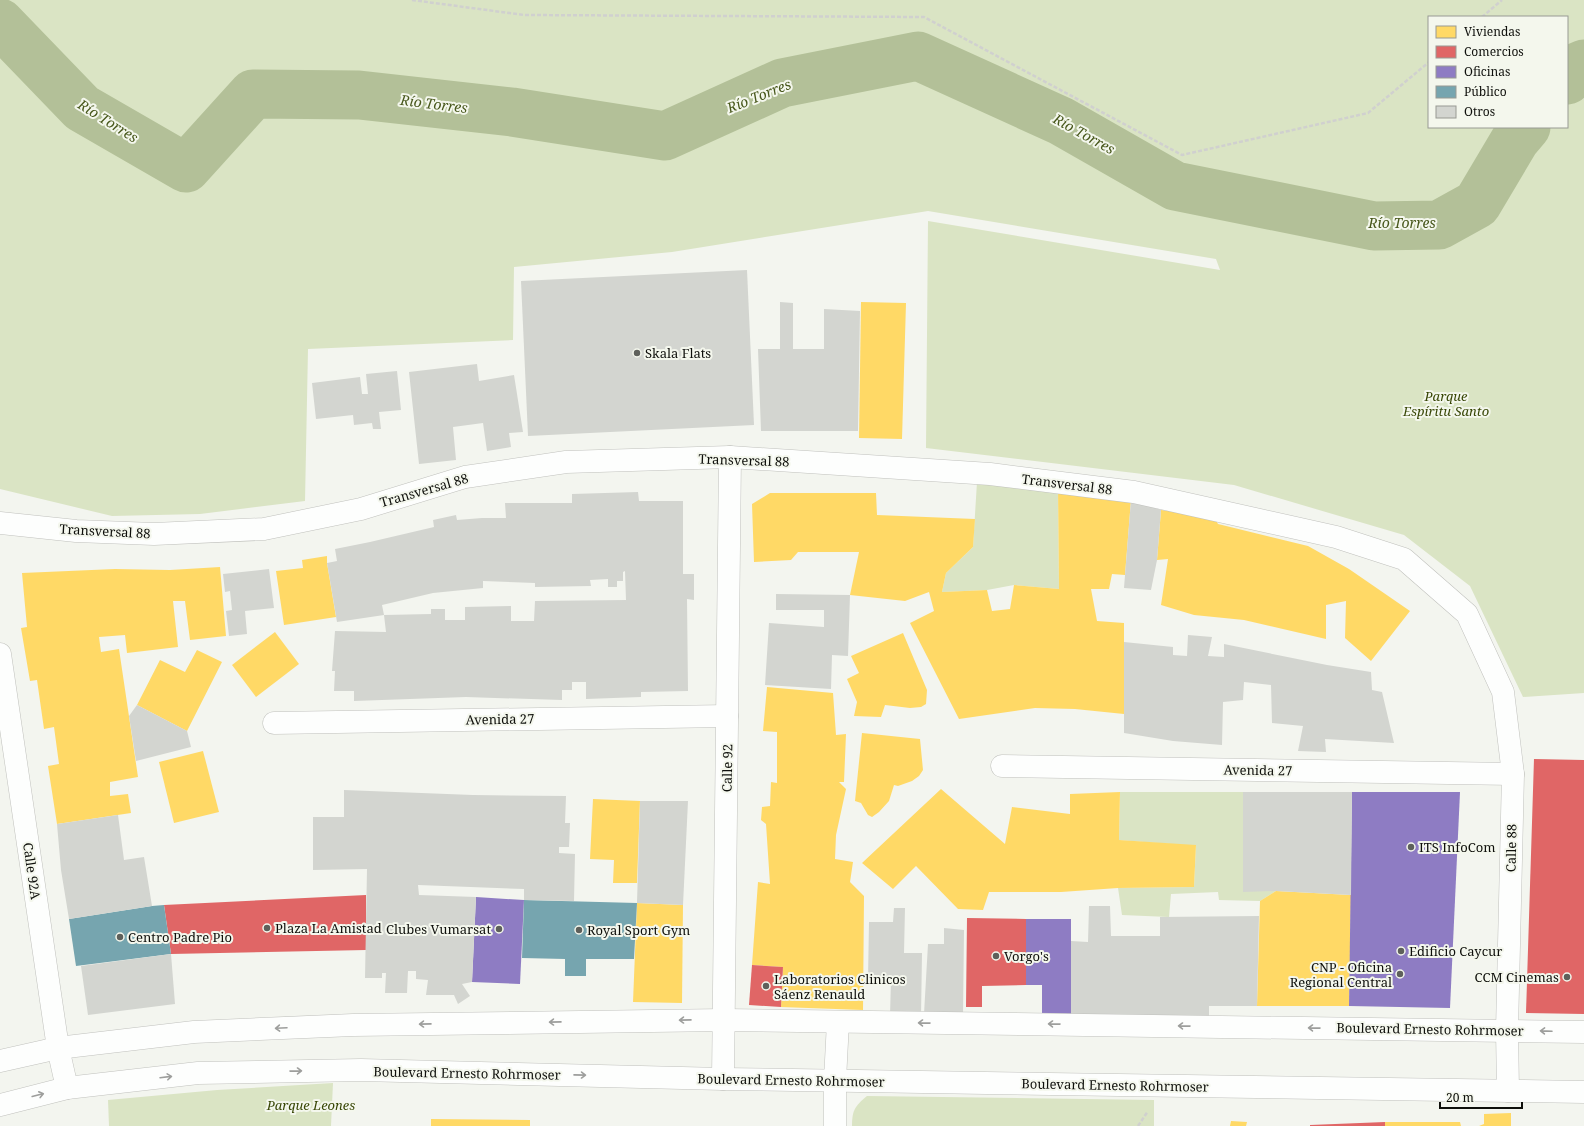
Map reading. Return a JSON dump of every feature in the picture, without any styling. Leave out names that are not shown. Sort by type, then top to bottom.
[{"type":"street","name":"Transversal 88","points":[[0,523],[76,531],[154,534],[264,529],[361,509],[465,477],[566,462],[730,457],[990,474],[1134,492],[1336,537],[1404,559],[1467,614]]},
{"type":"street","name":"Calle 92","points":[[723,1079],[730,457]]},
{"type":"street","name":"Calle 88","points":[[1467,614],[1503,692],[1513,774],[1507,1030],[1508,1091]]},
{"type":"street","name":"Calle 92A","points":[[0,654],[58,1048],[67,1088]]},
{"type":"street","name":"Avenida 27","points":[[274,723],[727,716]]},
{"type":"street","name":"Avenida 27","points":[[1002,766],[1513,774]]},
{"type":"street","name":"Boulevard Ernesto Rohrmoser","points":[[0,1061],[58,1048],[194,1032],[345,1025],[724,1020],[1584,1032]]},
{"type":"street","points":[[835,1126],[835,1080],[838,1022]]},
{"type":"street","name":"Boulevard Ernesto Rohrmoser","points":[[0,1105],[67,1088],[198,1073],[361,1070],[723,1079],[1584,1092]]},
{"type":"path","points":[[412,0],[524,15],[924,17],[1182,155],[1368,113],[1428,63]]},
{"type":"path","points":[[1483,16],[1502,0]]},
{"type":"path","points":[[1138,1126],[1150,1106]]},
{"type":"green space","name":"Parque Espíritu Santo","points":[[0,0],[1584,0],[1584,693],[1523,697],[1470,586],[1404,535],[1234,485],[926,448],[928,221],[1220,270],[1216,259],[928,211],[672,252],[514,267],[513,340],[308,349],[305,501],[200,514],[112,516],[0,489]]},
{"type":"green space","points":[[977,482],[1058,488],[1059,589],[1014,585],[987,590],[942,592],[946,573],[973,547]]},
{"type":"green space","points":[[1120,792],[1243,792],[1243,891],[1276,891],[1260,901],[1219,900],[1218,892],[1171,894],[1169,917],[1122,915],[1118,888],[1194,887],[1196,846],[1119,840]]},
{"type":"green space","name":"Parque Leones","points":[[333,1083],[331,1126],[109,1126],[108,1100],[217,1090]]},
{"type":"green space","points":[[867,1096],[1154,1100],[1154,1126],[852,1126],[855,1109]]},
{"type":"building: Viviendas","points":[[861,302],[906,303],[902,439],[859,438]]},
{"type":"building: Viviendas","points":[[1058,488],[1131,500],[1125,575],[1112,574],[1109,589],[1091,589],[1097,621],[1124,623],[1124,714],[1075,709],[1035,708],[959,719],[910,623],[934,611],[929,592],[905,601],[850,595],[859,552],[798,552],[791,560],[754,562],[752,504],[770,493],[876,493],[877,515],[975,519],[973,547],[946,573],[942,592],[987,590],[992,611],[1010,609],[1014,585],[1059,589]]},
{"type":"building: Viviendas","points":[[1161,510],[1214,517],[1218,524],[1308,546],[1349,569],[1410,611],[1371,661],[1345,638],[1346,601],[1326,605],[1326,639],[1244,620],[1194,615],[1161,605],[1168,559],[1157,560]]},
{"type":"building: Viviendas","points":[[327,556],[336,617],[284,625],[276,571],[303,568],[302,560]]},
{"type":"building: Viviendas","points":[[220,567],[226,636],[190,640],[185,601],[173,601],[178,647],[127,653],[125,635],[99,637],[101,652],[119,649],[138,777],[110,782],[110,796],[128,794],[131,813],[57,824],[48,766],[59,764],[54,727],[44,729],[37,680],[30,681],[21,628],[27,627],[22,573],[115,569],[170,570]]},
{"type":"building: Viviendas","points":[[275,632],[299,664],[256,697],[232,665]]},
{"type":"building: Viviendas","points":[[903,633],[927,690],[926,704],[921,707],[910,708],[885,705],[881,717],[854,716],[857,702],[847,679],[859,673],[851,656]]},
{"type":"building: Viviendas","points":[[197,650],[222,662],[187,731],[137,705],[160,660],[185,672]]},
{"type":"building: Viviendas","points":[[767,687],[833,693],[836,735],[846,734],[844,782],[839,782],[846,789],[836,835],[835,859],[853,862],[850,882],[864,896],[863,1010],[781,1007],[783,967],[752,965],[758,882],[770,884],[766,824],[761,820],[762,807],[770,806],[771,782],[777,783],[777,732],[763,731]]},
{"type":"building: Viviendas","points":[[862,733],[920,739],[923,770],[919,776],[912,781],[898,786],[894,785],[889,801],[872,817],[868,815],[861,803],[855,801]]},
{"type":"building: Viviendas","points":[[203,751],[219,812],[174,823],[159,762]]},
{"type":"building: Viviendas","points":[[941,789],[1005,844],[1012,807],[1070,814],[1070,794],[1120,792],[1119,840],[1196,845],[1194,887],[1118,888],[1061,892],[989,892],[983,910],[958,909],[916,866],[893,889],[862,863]]},
{"type":"building: Viviendas","points":[[593,799],[640,801],[637,883],[613,883],[614,860],[590,859]]},
{"type":"building: Viviendas","points":[[1276,891],[1351,895],[1349,1006],[1257,1006],[1260,901]]},
{"type":"building: Viviendas","points":[[637,903],[683,905],[682,1003],[633,1002]]},
{"type":"building: Viviendas","points":[[1511,1113],[1511,1126],[1479,1126],[1484,1124],[1484,1114]]},
{"type":"building: Viviendas","points":[[431,1119],[530,1120],[530,1126],[431,1126]]},
{"type":"building: Viviendas","points":[[1231,1121],[1247,1122],[1246,1126],[1230,1126]]},
{"type":"building: Viviendas","points":[[1385,1122],[1460,1122],[1461,1126],[1385,1126]]},
{"type":"building: Comercios","points":[[1534,759],[1584,760],[1584,1014],[1526,1013]]},
{"type":"building: Comercios","name":"Plaza La Amistad","points":[[366,895],[366,950],[171,954],[164,905]]},
{"type":"building: Comercios","name":"Vorgo's","points":[[967,918],[1026,919],[1026,985],[982,986],[982,1007],[966,1007]]},
{"type":"building: Comercios","name":"Laboratorios Clinicos Sáenz Renauld","points":[[752,965],[783,967],[781,1007],[749,1005]]},
{"type":"building: Comercios","points":[[1385,1122],[1385,1126],[1310,1126],[1310,1125]]},
{"type":"building: Oficinas","name":"Edificio Caycur","points":[[1352,792],[1460,792],[1450,1008],[1349,1006]]},
{"type":"building: Oficinas","name":"Clubes Vumarsat","points":[[476,897],[524,900],[520,984],[472,982]]},
{"type":"building: Oficinas","points":[[1026,919],[1071,919],[1071,1014],[1042,1014],[1042,985],[1026,985]]},
{"type":"building: Público","name":"Royal Sport Gym","points":[[524,900],[637,903],[634,959],[586,959],[586,976],[565,976],[565,959],[522,958]]},
{"type":"building: Público","name":"Centro Padre Pio","points":[[164,905],[171,954],[76,966],[69,919]]},
{"type":"building: Otros","name":"Skala Flats","points":[[747,270],[754,425],[528,436],[521,281]]},
{"type":"building: Otros","points":[[780,302],[793,303],[793,349],[824,349],[824,309],[860,311],[858,431],[761,431],[758,349],[780,349]]},
{"type":"building: Otros","points":[[477,364],[479,381],[514,375],[523,432],[509,433],[511,447],[487,451],[483,423],[453,427],[456,460],[419,464],[409,372]]},
{"type":"building: Otros","points":[[397,371],[401,410],[379,412],[381,429],[373,429],[372,423],[354,425],[353,415],[316,419],[312,383],[360,377],[362,394],[368,394],[366,374]]},
{"type":"building: Otros","points":[[638,492],[639,501],[683,501],[683,574],[694,574],[694,600],[687,599],[688,691],[641,692],[641,697],[586,699],[586,682],[572,682],[572,690],[562,690],[562,700],[466,697],[354,701],[354,691],[334,691],[335,671],[332,671],[335,631],[386,632],[384,615],[337,622],[327,563],[337,561],[335,549],[434,527],[433,520],[456,515],[457,520],[506,518],[505,503],[572,503],[572,494]],"holes":[[[625,571],[626,600],[535,601],[534,621],[511,621],[511,606],[465,607],[465,620],[445,620],[445,609],[431,609],[431,614],[384,615],[382,605],[433,593],[483,588],[483,581],[535,583],[535,587],[591,586],[590,580],[608,579],[608,587],[617,587],[617,581],[623,581],[623,572]]]},
{"type":"building: Otros","points":[[1131,500],[1161,510],[1157,560],[1151,590],[1124,588]]},
{"type":"building: Otros","points":[[269,569],[274,608],[245,611],[247,634],[229,636],[226,611],[232,610],[230,591],[225,592],[223,574]]},
{"type":"building: Otros","points":[[776,594],[850,595],[848,656],[832,655],[831,689],[765,685],[769,623],[824,627],[824,610],[776,610]]},
{"type":"building: Otros","points":[[1188,635],[1212,637],[1208,656],[1224,657],[1224,644],[1327,665],[1371,672],[1372,690],[1382,692],[1394,743],[1325,739],[1326,752],[1298,751],[1303,726],[1272,723],[1271,685],[1244,682],[1243,700],[1223,702],[1222,745],[1173,741],[1124,733],[1124,642],[1173,647],[1173,655],[1187,656]]},
{"type":"building: Otros","points":[[137,705],[187,731],[191,747],[136,761],[129,716]]},
{"type":"building: Otros","points":[[344,790],[473,795],[566,796],[565,823],[570,823],[569,847],[559,847],[559,853],[575,854],[574,901],[524,900],[524,889],[418,885],[419,895],[476,897],[472,982],[462,984],[470,996],[458,1004],[454,995],[426,995],[428,980],[416,979],[416,971],[408,971],[407,993],[385,993],[386,973],[382,973],[382,978],[365,978],[367,869],[313,870],[313,817],[344,817]]},
{"type":"building: Otros","points":[[1243,792],[1352,792],[1351,895],[1276,891],[1243,892]]},
{"type":"building: Otros","points":[[640,801],[688,801],[683,905],[637,903]]},
{"type":"building: Otros","points":[[118,815],[124,860],[144,857],[152,906],[69,919],[61,870],[57,824]]},
{"type":"building: Otros","points":[[1089,906],[1110,906],[1111,936],[1160,936],[1160,917],[1259,916],[1257,1006],[1209,1006],[1209,1019],[1071,1014],[1071,941],[1088,942]]},
{"type":"building: Otros","points":[[894,908],[905,908],[904,953],[922,953],[921,1017],[890,1016],[891,979],[868,979],[869,922],[893,922]]},
{"type":"building: Otros","points":[[944,928],[964,930],[963,1015],[924,1014],[928,944],[944,944]]},
{"type":"building: Otros","points":[[171,954],[175,1004],[88,1015],[81,966]]},
{"type":"waterway","name":"Río Torres","points":[[0,23],[82,108],[186,168],[253,94],[359,95],[512,112],[665,136],[782,83],[918,56],[1061,121],[1175,186],[1374,226],[1439,225],[1477,204],[1515,140],[1525,128]]},
{"type":"waterway","name":"Río Torres","points":[[1568,79],[1577,67],[1584,64]]},
{"type":"place","name":"Skala Flats","points":[[637,353]]},
{"type":"place","name":"ITS InfoCom","points":[[1411,847]]},
{"type":"place","name":"Plaza La Amistad","points":[[267,928]]},
{"type":"place","name":"Clubes Vumarsat","points":[[499,929]]},
{"type":"place","name":"Royal Sport Gym","points":[[579,930]]},
{"type":"place","name":"Centro Padre Pio","points":[[120,937]]},
{"type":"place","name":"Edificio Caycur","points":[[1401,951]]},
{"type":"place","name":"Vorgo's","points":[[996,956]]},
{"type":"place","name":"CNP - Oficina Regional Central","points":[[1400,974]]},
{"type":"place","name":"CCM Cinemas","points":[[1567,977]]},
{"type":"place","name":"Laboratorios Clinicos Sáenz Renauld","points":[[766,986]]}]
